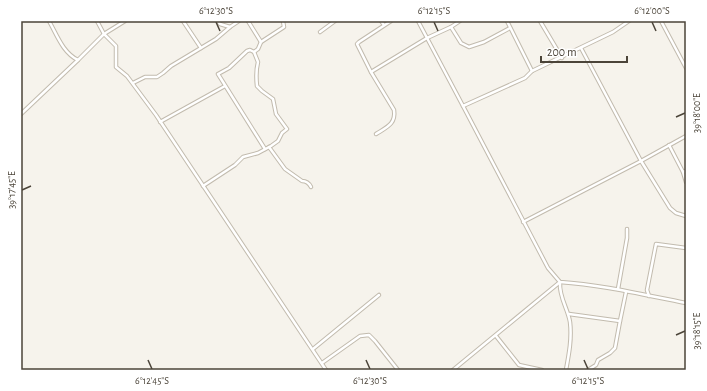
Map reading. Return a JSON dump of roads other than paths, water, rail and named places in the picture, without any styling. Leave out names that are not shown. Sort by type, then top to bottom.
[{"type":"street","points":[[49,21],[66,50],[72,57],[78,60]]},
{"type":"street","points":[[97,21],[104,34],[116,46],[116,67],[132,83],[160,122],[326,370]]},
{"type":"street","points":[[21,114],[104,34],[125,21]]},
{"type":"street","points":[[183,21],[201,48]]},
{"type":"street","points":[[218,21],[220,24],[230,27]]},
{"type":"street","points":[[132,83],[145,77],[157,76],[216,39],[239,21]]},
{"type":"street","points":[[248,21],[261,42]]},
{"type":"street","points":[[254,52],[261,42],[284,27],[283,21]]},
{"type":"street","points":[[320,32],[335,21]]},
{"type":"street","points":[[381,21],[384,25]]},
{"type":"street","points":[[376,134],[391,124],[395,116],[394,110],[371,72],[358,44],[391,21]]},
{"type":"street","points":[[418,21],[548,268],[560,282],[560,290],[569,314],[571,337],[566,370]]},
{"type":"street","points":[[371,72],[427,38],[452,27],[460,21]]},
{"type":"street","points":[[506,21],[532,71]]},
{"type":"street","points":[[540,21],[562,58]]},
{"type":"street","points":[[462,106],[525,78],[532,71],[562,58],[613,32],[629,21]]},
{"type":"street","points":[[661,21],[686,68]]},
{"type":"street","points":[[452,27],[461,44],[469,47],[484,42],[510,28]]},
{"type":"street","points":[[581,48],[641,160],[670,208],[676,213],[686,216]]},
{"type":"street","points":[[254,52],[250,50],[247,51],[228,68],[218,73],[265,149]]},
{"type":"street","points":[[203,186],[235,165],[243,157],[269,147],[276,142],[282,133],[287,129],[276,114],[273,98],[257,86],[256,71],[258,62],[254,52]]},
{"type":"street","points":[[160,122],[225,86]]},
{"type":"street","points":[[523,222],[686,136]]},
{"type":"street","points":[[669,145],[684,172],[686,182]]},
{"type":"street","points":[[269,147],[285,170],[302,181],[306,181],[311,187]]},
{"type":"street","points":[[618,289],[628,238],[627,229]]},
{"type":"street","points":[[649,296],[647,290],[656,244],[686,248]]},
{"type":"street","points":[[453,370],[560,282],[580,283],[618,289],[626,292],[686,303]]},
{"type":"street","points":[[588,370],[596,365],[598,360],[610,353],[615,348],[626,292]]},
{"type":"street","points":[[313,349],[380,295]]},
{"type":"street","points":[[569,314],[620,321]]},
{"type":"street","points":[[322,363],[360,336],[369,335],[398,370]]},
{"type":"street","points":[[496,336],[519,365],[542,370]]}]
